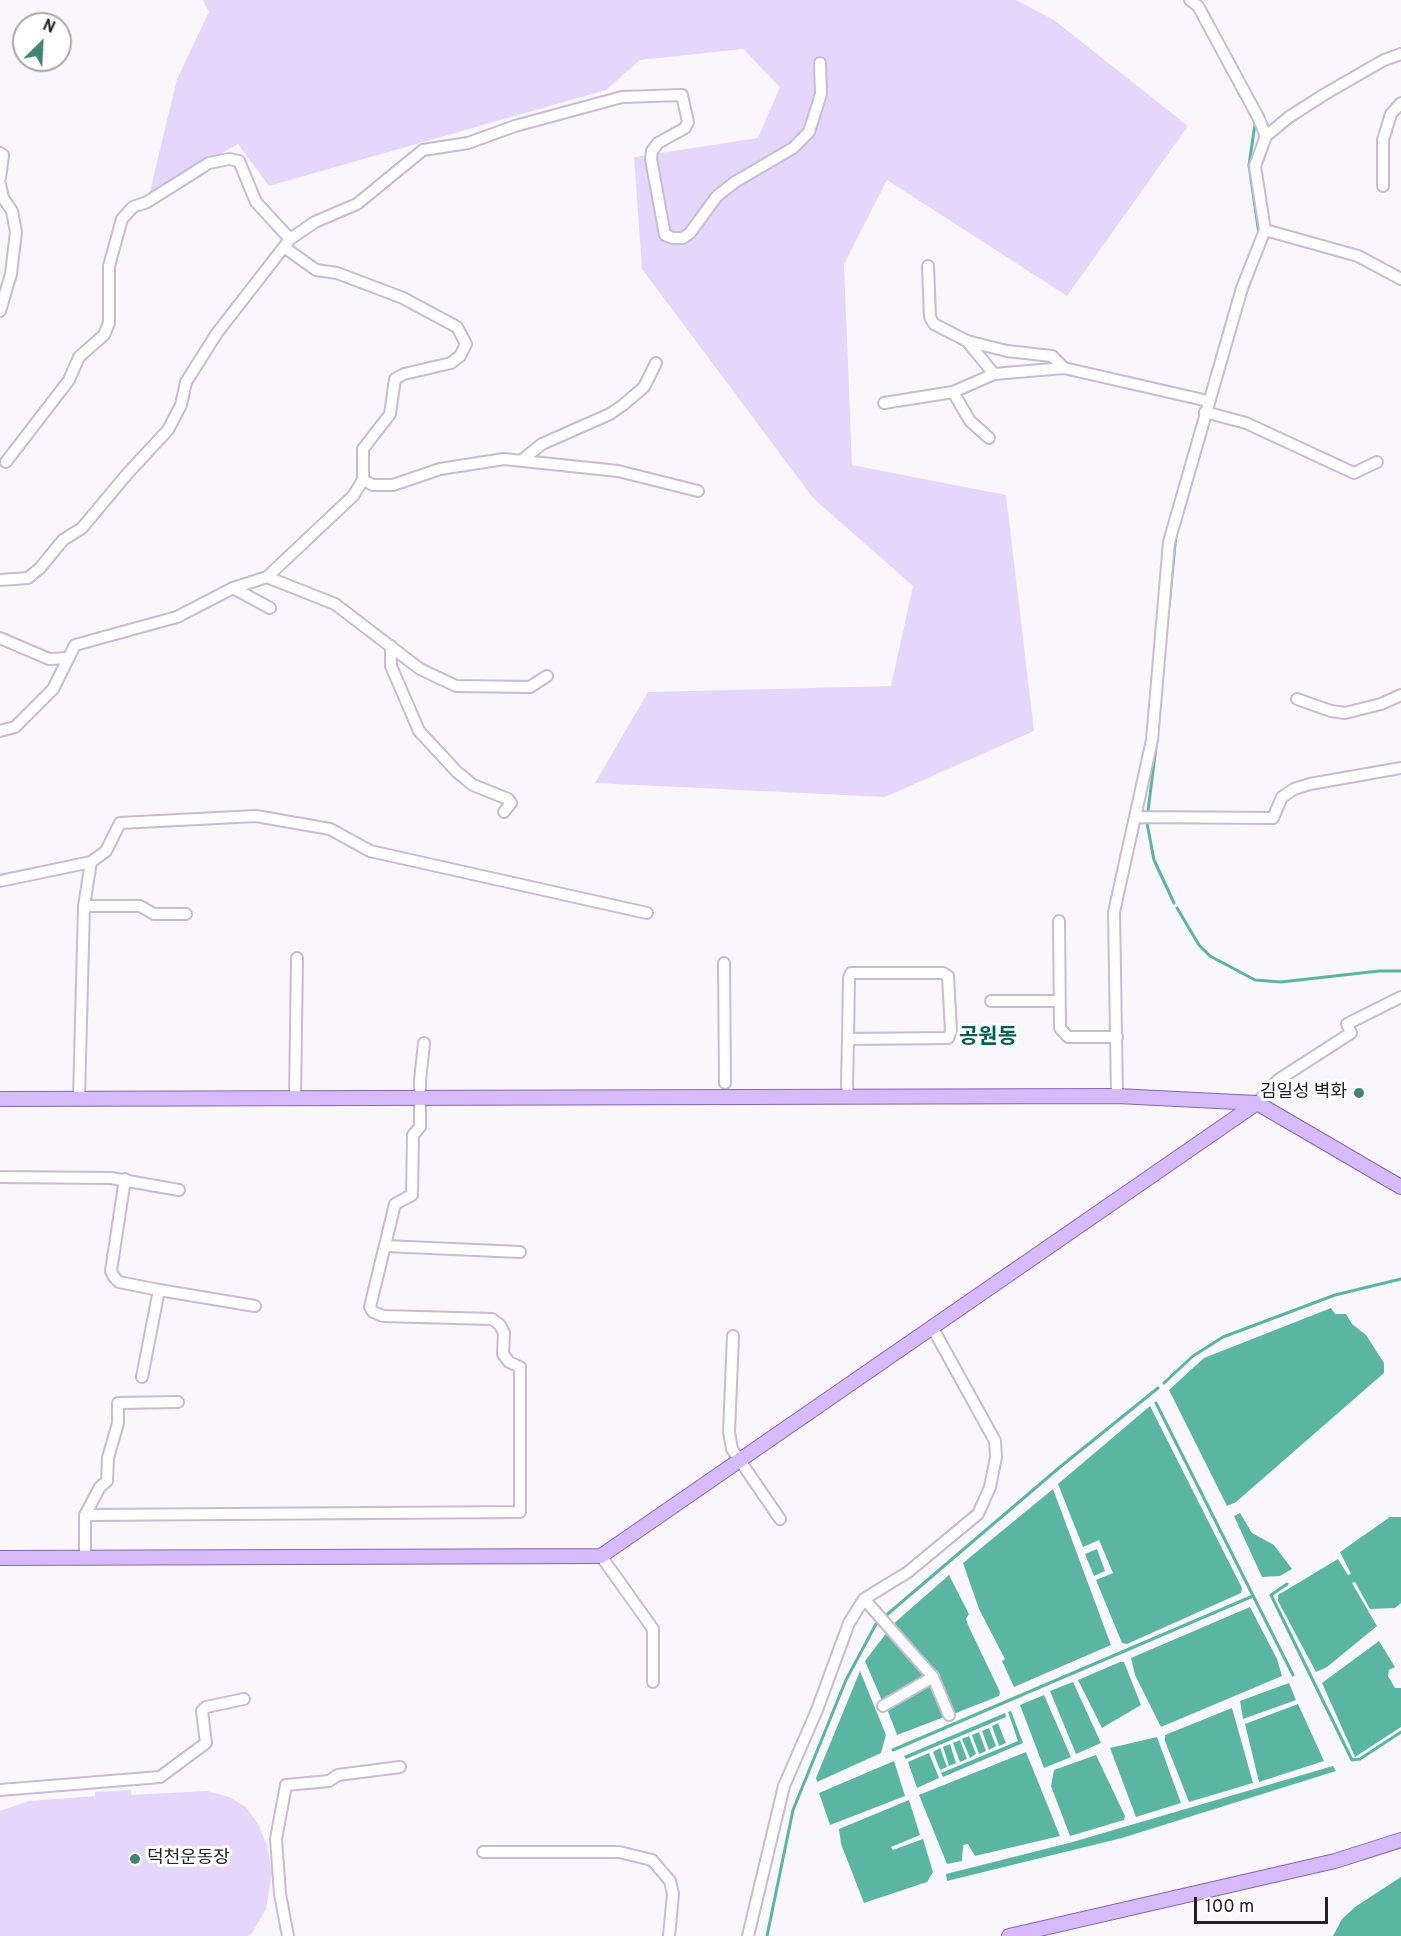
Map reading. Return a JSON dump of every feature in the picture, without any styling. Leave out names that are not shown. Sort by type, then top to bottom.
[{"type":"main road","points":[[0,1098],[1117,1096],[1257,1103],[1401,1187]]},
{"type":"main road","points":[[0,1558],[601,1556],[1257,1103]]},
{"type":"main road","points":[[1009,1936],[1335,1861],[1401,1840]]},
{"type":"street","points":[[1190,0],[1198,6],[1266,136]]},
{"type":"street","points":[[1117,1096],[1114,912],[1152,740],[1169,542],[1242,288],[1265,230],[1255,166],[1266,136],[1289,117],[1384,60],[1401,54]]},
{"type":"street","points":[[0,580],[28,578],[40,568],[63,540],[82,528],[168,430],[181,405],[186,382],[217,333],[287,243],[315,222],[357,204],[423,150],[468,143],[515,126],[622,97],[682,95],[688,122],[686,128],[658,143],[652,151],[651,159],[664,235],[683,238],[690,233],[717,196],[735,182],[793,148],[809,132],[821,94],[820,63]]},
{"type":"street","points":[[1383,186],[1383,140],[1391,114],[1401,103]]},
{"type":"street","points":[[0,153],[3,155],[0,178]]},
{"type":"street","points":[[0,731],[15,727],[53,688],[75,645],[177,617],[233,588],[267,577],[352,496],[363,480],[363,449],[390,414],[395,379],[404,374],[452,363],[460,356],[466,344],[457,327],[403,298],[377,286],[337,273],[316,270],[287,243],[256,202],[239,161],[229,159],[209,163],[147,202],[133,207],[122,219],[109,266],[109,323],[104,335],[79,357],[69,380],[6,462]]},
{"type":"street","points":[[0,184],[3,198],[12,211],[16,232],[11,274],[0,311]]},
{"type":"street","points":[[1265,230],[1358,256],[1401,279]]},
{"type":"street","points":[[928,266],[930,317],[934,324],[966,341],[1007,351],[1052,356],[1064,368]]},
{"type":"street","points":[[0,285],[4,298]]},
{"type":"street","points":[[966,341],[994,375]]},
{"type":"street","points":[[521,461],[542,444],[610,414],[623,405],[644,387],[656,363]]},
{"type":"street","points":[[884,403],[953,392],[994,375],[1064,368],[1207,406],[1354,474],[1377,462]]},
{"type":"street","points":[[953,392],[970,421],[989,438]]},
{"type":"street","points":[[363,480],[373,485],[393,484],[440,469],[504,459],[618,471],[698,491]]},
{"type":"street","points":[[267,577],[335,604],[420,669],[456,686],[530,687],[547,676]]},
{"type":"street","points":[[233,588],[270,609]]},
{"type":"street","points":[[0,638],[49,659],[69,658]]},
{"type":"street","points":[[391,646],[391,666],[419,731],[457,772],[474,785],[508,799],[511,803],[504,812]]},
{"type":"street","points":[[1297,699],[1320,708],[1345,713],[1381,704],[1401,695]]},
{"type":"street","points":[[1136,817],[1273,818],[1282,797],[1294,789],[1310,784],[1401,768]]},
{"type":"street","points":[[0,881],[91,862],[106,851],[120,823],[256,816],[330,829],[370,851],[647,913]]},
{"type":"street","points":[[79,1098],[84,906],[91,862]]},
{"type":"street","points":[[84,906],[140,906],[154,914],[186,914]]},
{"type":"street","points":[[1059,921],[1060,1028],[1068,1037],[1117,1037]]},
{"type":"street","points":[[295,1098],[297,958]]},
{"type":"street","points":[[724,963],[725,1083]]},
{"type":"street","points":[[848,1039],[948,1038],[951,1032],[948,976],[943,973],[851,973],[849,978],[848,1039],[848,1096]]},
{"type":"street","points":[[1257,1103],[1278,1080],[1351,1033],[1347,1024],[1401,997]]},
{"type":"street","points":[[991,1001],[1058,1001]]},
{"type":"street","points":[[85,1515],[520,1512],[520,1367],[509,1362],[503,1354],[504,1333],[492,1319],[383,1316],[373,1312],[370,1306],[395,1203],[412,1195],[413,1135],[420,1127],[424,1043]]},
{"type":"street","points":[[0,1178],[125,1179],[179,1190]]},
{"type":"street","points":[[125,1179],[111,1271],[119,1282],[255,1306]]},
{"type":"street","points":[[385,1246],[520,1252]]},
{"type":"street","points":[[142,1377],[159,1290]]},
{"type":"street","points":[[748,1936],[783,1786],[817,1710],[849,1623],[864,1599],[908,1572],[978,1514],[990,1487],[996,1457],[995,1441],[932,1327]]},
{"type":"street","points":[[732,1336],[729,1432],[732,1449],[780,1519]]},
{"type":"street","points":[[85,1557],[85,1515],[100,1487],[107,1481],[108,1458],[118,1423],[118,1403],[178,1402]]},
{"type":"street","points":[[601,1556],[653,1629],[653,1682]]},
{"type":"street","points":[[864,1599],[933,1677],[949,1715]]},
{"type":"street","points":[[883,1706],[933,1677]]},
{"type":"street","points":[[0,1791],[160,1777],[206,1743],[202,1711],[206,1707],[244,1699]]},
{"type":"street","points":[[288,1936],[280,1894],[276,1839],[286,1785],[329,1781],[338,1775],[400,1767]]},
{"type":"street","points":[[483,1852],[619,1852],[652,1860],[670,1881],[674,1894],[669,1936]]},
{"type":"shaded area","points":[[203,0],[1016,0],[1054,20],[1188,126],[1067,296],[887,180],[844,264],[852,465],[1006,495],[1034,731],[885,797],[595,783],[648,692],[891,686],[913,586],[813,498],[642,269],[634,157],[758,138],[780,87],[743,49],[640,60],[606,90],[269,186],[238,144],[149,195],[177,79],[209,12]]},
{"type":"shaded area","points":[[1331,1308],[1335,1314],[1346,1314],[1352,1324],[1366,1335],[1384,1363],[1384,1373],[1236,1502],[1227,1506],[1169,1390],[1204,1358]]},
{"type":"shaded area","points":[[1150,1406],[1242,1588],[1241,1593],[1127,1644],[1122,1643],[1096,1580],[1113,1573],[1099,1540],[1083,1547],[1058,1484]]},
{"type":"shaded area","points":[[1053,1489],[1111,1645],[1014,1687],[1002,1661],[1005,1659],[979,1609],[963,1563]]},
{"type":"shaded area","points":[[1240,1513],[1252,1533],[1274,1545],[1292,1569],[1280,1576],[1262,1577],[1234,1516]]},
{"type":"shaded area","points":[[1390,1517],[1401,1517],[1401,1603],[1395,1608],[1370,1609],[1355,1582],[1352,1583],[1377,1626],[1327,1667],[1316,1672],[1278,1601],[1278,1595],[1338,1559],[1348,1575],[1351,1574],[1340,1552]]},
{"type":"shaded area","points":[[1097,1549],[1105,1571],[1094,1576],[1085,1554]]},
{"type":"shaded area","points":[[949,1575],[969,1614],[966,1619],[968,1625],[1000,1692],[999,1696],[951,1715],[938,1684],[940,1675],[937,1670],[928,1669],[891,1626]]},
{"type":"shaded area","points":[[1250,1607],[1277,1659],[1282,1676],[1161,1727],[1135,1675],[1131,1658]]},
{"type":"shaded area","points":[[887,1632],[925,1673],[924,1677],[883,1703],[865,1661]]},
{"type":"shaded area","points":[[1379,1641],[1395,1667],[1389,1670],[1388,1676],[1395,1688],[1401,1688],[1401,1727],[1355,1757],[1322,1683]]},
{"type":"shaded area","points":[[1124,1662],[1141,1705],[1102,1728],[1078,1680]]},
{"type":"shaded area","points":[[860,1671],[886,1735],[881,1753],[817,1782],[816,1778]]},
{"type":"shaded area","points":[[1073,1682],[1101,1743],[1076,1754],[1050,1691]]},
{"type":"shaded area","points":[[1289,1683],[1296,1700],[1243,1719],[1240,1701]]},
{"type":"shaded area","points":[[928,1684],[934,1687],[947,1716],[897,1735],[886,1706]]},
{"type":"shaded area","points":[[1044,1695],[1071,1757],[1044,1768],[1020,1705]]},
{"type":"shaded area","points":[[1298,1704],[1324,1761],[1259,1782],[1245,1724]]},
{"type":"shaded area","points":[[1232,1708],[1253,1783],[1189,1802],[1165,1741],[1165,1735]]},
{"type":"shaded area","points":[[1011,1711],[1023,1743],[943,1777],[941,1773],[1018,1741],[1008,1712]]},
{"type":"shaded area","points":[[1005,1713],[1006,1717],[906,1759],[904,1756]]},
{"type":"shaded area","points":[[998,1723],[1006,1743],[999,1746],[992,1726]]},
{"type":"shaded area","points":[[989,1728],[996,1746],[989,1750],[982,1731]]},
{"type":"shaded area","points":[[979,1732],[986,1751],[979,1754],[972,1735]]},
{"type":"shaded area","points":[[969,1736],[976,1754],[970,1758],[962,1739]]},
{"type":"shaded area","points":[[1157,1737],[1181,1803],[1136,1817],[1110,1748]]},
{"type":"shaded area","points":[[960,1740],[967,1759],[960,1762],[953,1743]]},
{"type":"shaded area","points":[[950,1744],[956,1763],[949,1766],[943,1747]]},
{"type":"shaded area","points":[[940,1748],[947,1767],[940,1770],[933,1752]]},
{"type":"shaded area","points":[[1026,1752],[1060,1836],[975,1856],[968,1844],[963,1845],[962,1861],[947,1864],[919,1795]]},
{"type":"shaded area","points":[[929,1753],[939,1778],[917,1788],[908,1762]]},
{"type":"shaded area","points":[[1096,1755],[1125,1816],[1124,1820],[1070,1836],[1051,1786],[1054,1770]]},
{"type":"shaded area","points":[[894,1761],[905,1796],[830,1825],[819,1793]]},
{"type":"shaded area","points":[[1333,1766],[1336,1771],[1122,1838],[947,1881],[946,1874],[1069,1843]]},
{"type":"shaded area","name":"덕천운동장","points":[[131,1790],[131,1795],[207,1791],[229,1797],[246,1807],[258,1824],[267,1845],[272,1873],[266,1909],[252,1933],[248,1936],[0,1936],[0,1811],[29,1801],[95,1796],[95,1792]]},
{"type":"shaded area","points":[[909,1800],[920,1835],[891,1847],[893,1850],[923,1839],[933,1872],[927,1882],[864,1903],[841,1844],[839,1829]]},
{"type":"shaded area","points":[[1401,1877],[1401,1936],[1333,1936],[1342,1919],[1355,1907]]},
{"type":"waterway","points":[[1255,124],[1249,165],[1259,234]]},
{"type":"waterway","points":[[1245,296],[1250,282]]},
{"type":"waterway","points":[[1169,607],[1176,533]]},
{"type":"waterway","points":[[1148,811],[1157,739]]},
{"type":"waterway","points":[[1147,823],[1154,860],[1174,903]]},
{"type":"waterway","points":[[1177,908],[1199,945],[1210,956],[1255,980],[1281,982],[1379,971],[1401,971]]},
{"type":"waterway","points":[[1164,1383],[1193,1356],[1223,1337],[1335,1295],[1401,1279]]},
{"type":"waterway","points":[[767,1936],[793,1810],[846,1680],[876,1624],[1060,1467],[1158,1388]]},
{"type":"waterway","points":[[1156,1403],[1293,1675]]},
{"type":"waterway","points":[[1287,1584],[1271,1595],[1352,1760],[1360,1759],[1401,1732]]},
{"type":"waterway","points":[[893,1750],[1253,1596]]},
{"type":"place","name":"김일성 벽화","points":[[1359,1093]]},
{"type":"place","name":"덕천운동장","points":[[135,1859]]},
{"type":"district","name":"공원동","points":[[988,1039]]}]
